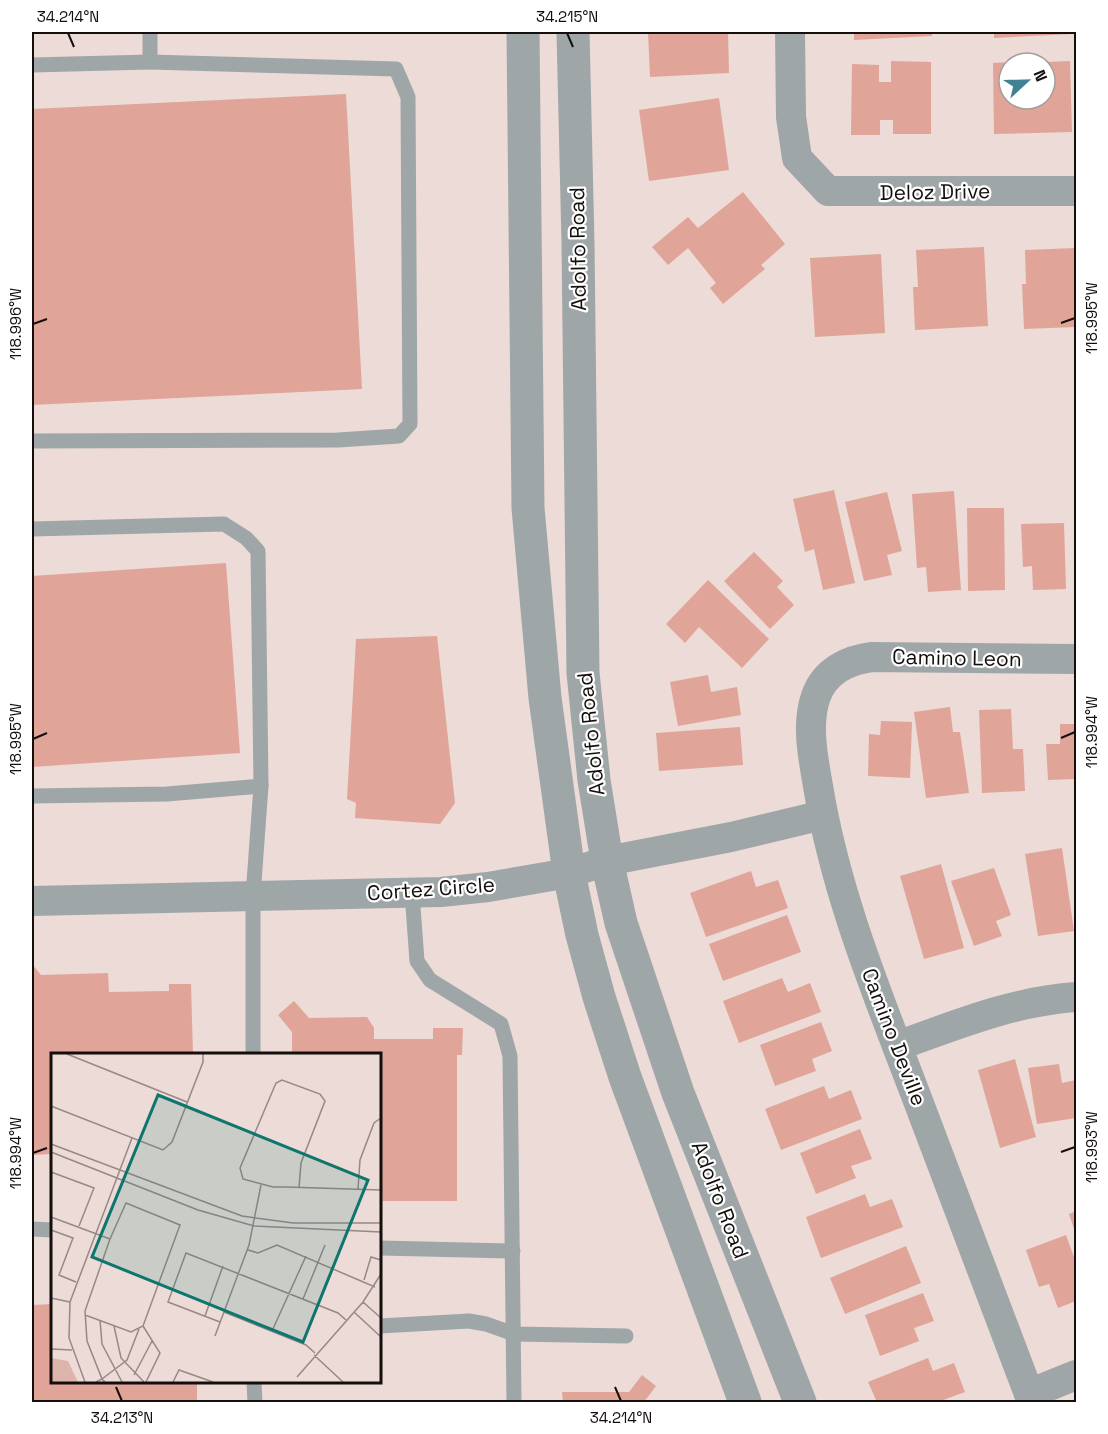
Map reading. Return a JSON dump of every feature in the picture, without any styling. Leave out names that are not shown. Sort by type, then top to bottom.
[{"type":"street","name":"Adolfo Road","points":[[523,32],[528,508],[545,698],[569,873],[582,935],[622,1067],[745,1402]]},
{"type":"street","name":"Adolfo Road","points":[[573,32],[584,673],[594,780],[607,861],[621,923],[678,1094],[800,1402]]},
{"type":"street","name":"Deloz Drive","points":[[790,32],[791,117],[797,158],[828,191],[1077,191]]},
{"type":"street","name":"Camino Leon","points":[[839,667],[856,659],[872,657],[1077,659]]},
{"type":"street","name":"Camino Deville","points":[[839,667],[825,680],[816,696],[811,727],[813,759],[823,815],[841,890],[867,968],[1031,1398]]},
{"type":"street","name":"Cortez Circle","points":[[32,901],[412,893],[488,887],[569,873],[607,861],[730,837],[823,815]]},
{"type":"street","points":[[897,1046],[989,1014],[1047,999],[1077,997]]},
{"type":"street","points":[[1031,1398],[1077,1375]]},
{"type":"lane","points":[[150,32],[150,62]]},
{"type":"lane","points":[[32,65],[150,62],[396,69],[408,97],[410,424],[399,436],[338,440],[32,441]]},
{"type":"lane","points":[[32,529],[224,524],[246,538],[258,551],[261,786],[253,896],[253,1053]]},
{"type":"lane","points":[[32,796],[167,794],[261,786]]},
{"type":"lane","points":[[412,893],[417,961],[430,980],[501,1024],[510,1056],[514,1402]]},
{"type":"lane","points":[[32,1229],[51,1230]]},
{"type":"lane","points":[[381,1248],[513,1251]]},
{"type":"lane","points":[[381,1326],[469,1321],[486,1324],[514,1334],[626,1336]]},
{"type":"lane","points":[[255,1383],[255,1402]]},
{"type":"building","points":[[648,32],[728,32],[729,73],[650,77]]},
{"type":"building","points":[[854,32],[932,32],[932,36],[854,40]]},
{"type":"building","points":[[994,32],[1072,32],[1072,34],[994,38]]},
{"type":"building","points":[[891,61],[931,62],[931,134],[893,134],[893,120],[880,120],[880,135],[851,135],[852,64],[879,65],[879,82],[891,82]]},
{"type":"building","points":[[1070,61],[1072,132],[994,134],[993,63],[997,63],[997,111],[1057,111],[1057,62]]},
{"type":"building","points":[[346,94],[362,389],[32,405],[32,109]]},
{"type":"building","points":[[719,98],[729,170],[649,181],[639,110]]},
{"type":"building","points":[[743,192],[785,244],[761,265],[765,269],[723,304],[710,288],[716,283],[688,248],[668,265],[652,247],[688,217],[698,228]]},
{"type":"building","points":[[984,247],[988,326],[915,330],[913,287],[918,287],[916,250]]},
{"type":"building","points":[[1076,248],[1076,327],[1024,329],[1022,284],[1026,284],[1025,250]]},
{"type":"building","points":[[881,254],[885,333],[815,337],[810,258]]},
{"type":"building","points":[[834,490],[855,583],[823,590],[814,549],[805,552],[793,499]]},
{"type":"building","points":[[954,491],[961,590],[928,592],[926,567],[917,568],[912,494]]},
{"type":"building","points":[[887,492],[902,551],[887,555],[892,575],[864,581],[845,502]]},
{"type":"building","points":[[967,508],[1004,508],[1005,590],[968,591]]},
{"type":"building","points":[[1064,523],[1066,589],[1033,590],[1032,566],[1023,567],[1021,524]]},
{"type":"building","points":[[1074,532],[1076,532],[1076,591],[1074,591]]},
{"type":"building","points":[[754,552],[783,581],[777,587],[794,605],[770,629],[724,581]]},
{"type":"building","points":[[226,563],[240,753],[32,767],[32,576]]},
{"type":"building","points":[[708,580],[769,639],[742,668],[699,627],[685,643],[666,624]]},
{"type":"building","points":[[437,636],[455,803],[440,824],[355,818],[356,803],[347,799],[356,639]]},
{"type":"building","points":[[708,675],[711,692],[737,687],[741,715],[678,726],[670,682]]},
{"type":"building","points":[[950,707],[953,732],[960,732],[969,793],[926,798],[914,712]]},
{"type":"building","points":[[1011,709],[1013,749],[1023,749],[1025,791],[982,793],[979,710]]},
{"type":"building","points":[[881,721],[912,722],[910,778],[868,776],[869,734],[880,735]]},
{"type":"building","points":[[1060,724],[1076,724],[1076,779],[1048,780],[1046,744],[1060,744]]},
{"type":"building","points":[[740,727],[743,765],[659,771],[656,733]]},
{"type":"building","points":[[1062,848],[1074,931],[1038,936],[1025,854]]},
{"type":"building","points":[[941,864],[964,948],[924,959],[900,876]]},
{"type":"building","points":[[994,868],[1011,915],[996,921],[1002,936],[974,946],[951,881]]},
{"type":"building","points":[[751,871],[756,887],[778,880],[788,908],[706,937],[690,893]]},
{"type":"building","points":[[787,915],[801,952],[723,981],[709,944]]},
{"type":"building","points":[[32,964],[41,975],[108,973],[109,992],[169,991],[169,984],[191,984],[193,1053],[51,1053],[51,1154],[32,1155]]},
{"type":"building","points":[[782,978],[788,992],[810,983],[821,1012],[739,1043],[723,1001]]},
{"type":"building","points":[[294,1001],[309,1018],[367,1017],[374,1028],[374,1039],[433,1039],[433,1028],[463,1028],[462,1055],[457,1055],[457,1201],[381,1201],[381,1053],[292,1053],[292,1032],[278,1015]]},
{"type":"building","points":[[821,1022],[832,1051],[812,1059],[816,1071],[775,1086],[760,1045]]},
{"type":"building","points":[[1015,1059],[1036,1137],[1000,1148],[978,1070]]},
{"type":"building","points":[[1059,1064],[1062,1083],[1076,1080],[1076,1118],[1037,1124],[1028,1068]]},
{"type":"building","points":[[824,1086],[829,1099],[851,1090],[862,1119],[781,1150],[765,1109]]},
{"type":"building","points":[[860,1129],[872,1159],[851,1166],[856,1178],[816,1194],[800,1153]]},
{"type":"building","points":[[865,1194],[870,1207],[892,1199],[903,1227],[821,1258],[806,1217]]},
{"type":"building","points":[[1076,1211],[1076,1235],[1069,1214]]},
{"type":"building","points":[[1066,1235],[1076,1263],[1076,1301],[1058,1308],[1049,1284],[1039,1287],[1026,1250]]},
{"type":"building","points":[[906,1246],[921,1283],[845,1314],[830,1278]]},
{"type":"building","points":[[923,1293],[934,1321],[914,1328],[919,1341],[880,1356],[865,1315]]},
{"type":"building","points":[[51,1304],[51,1383],[197,1383],[197,1402],[34,1402],[33,1305]]},
{"type":"building","points":[[928,1358],[933,1371],[954,1363],[965,1392],[938,1402],[877,1402],[868,1382]]},
{"type":"building","points":[[642,1375],[656,1386],[644,1402],[563,1402],[562,1392],[629,1392]]}]
